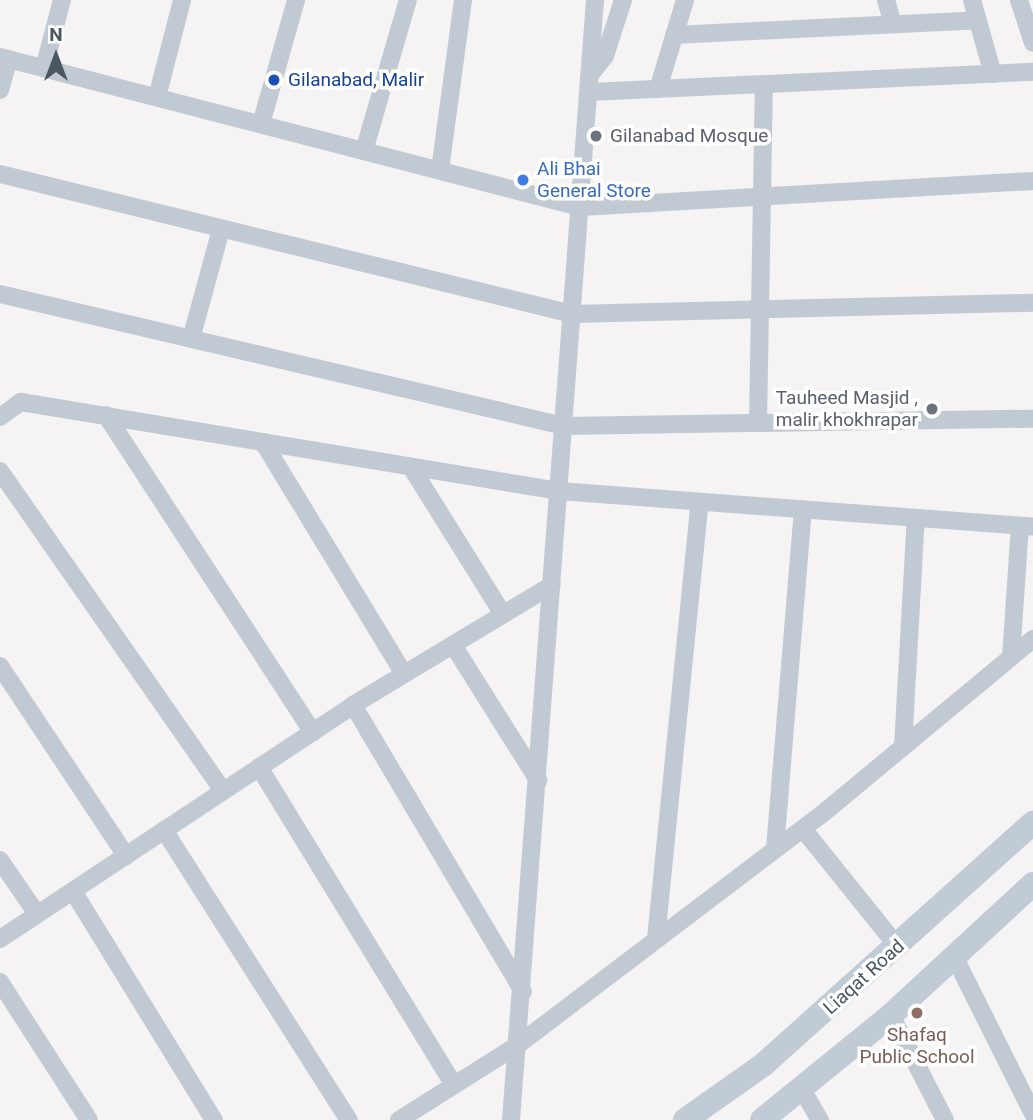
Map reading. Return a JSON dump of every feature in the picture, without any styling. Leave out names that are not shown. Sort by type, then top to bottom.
[{"type":"main road","name":"Liaqat Road","points":[[685,1120],[763,1065],[898,947],[1033,823]]},
{"type":"main road","points":[[762,1120],[803,1091],[1033,886]]},
{"type":"street","points":[[44,68],[62,0]]},
{"type":"street","points":[[157,97],[182,0]]},
{"type":"street","points":[[261,124],[296,0]]},
{"type":"street","points":[[364,151],[408,0]]},
{"type":"street","points":[[440,170],[463,0]]},
{"type":"street","points":[[512,1120],[595,0]]},
{"type":"street","points":[[589,83],[605,56],[623,0]]},
{"type":"street","points":[[657,89],[684,0]]},
{"type":"street","points":[[886,0],[893,24]]},
{"type":"street","points":[[972,0],[993,74]]},
{"type":"street","points":[[1024,1],[1033,43]]},
{"type":"street","points":[[674,35],[978,20]]},
{"type":"street","points":[[0,90],[5,58],[580,207],[1033,181]]},
{"type":"street","points":[[589,83],[657,89],[1033,72]]},
{"type":"street","points":[[758,423],[764,84]]},
{"type":"street","points":[[0,174],[572,314],[1033,303]]},
{"type":"street","points":[[191,339],[221,229]]},
{"type":"street","points":[[0,294],[564,426],[1033,419]]},
{"type":"street","points":[[0,417],[21,401],[559,491],[1027,526],[1011,657]]},
{"type":"street","points":[[106,415],[313,732]]},
{"type":"street","points":[[264,442],[404,674]]},
{"type":"street","points":[[411,467],[503,614]]},
{"type":"street","points":[[0,471],[223,791]]},
{"type":"street","points":[[656,939],[700,502]]},
{"type":"street","points":[[775,849],[803,509]]},
{"type":"street","points":[[903,747],[916,518]]},
{"type":"street","points":[[0,939],[353,705],[552,585]]},
{"type":"street","points":[[399,1120],[519,1044],[803,829],[1033,639]]},
{"type":"street","points":[[453,645],[538,780]]},
{"type":"street","points":[[0,666],[126,856]]},
{"type":"street","points":[[353,705],[523,991]]},
{"type":"street","points":[[259,767],[454,1085]]},
{"type":"street","points":[[803,829],[898,947]]},
{"type":"street","points":[[164,830],[349,1120]]},
{"type":"street","points":[[0,860],[37,914]]},
{"type":"street","points":[[73,891],[214,1120]]},
{"type":"street","points":[[954,957],[1033,1114]]},
{"type":"street","points":[[0,982],[89,1120]]},
{"type":"street","points":[[891,1015],[945,1120]]},
{"type":"street","points":[[803,1091],[820,1120]]},
{"type":"place","name":"Gilanabad, Malir","points":[[274,80]]},
{"type":"place","name":"Gilanabad Mosque","points":[[596,136]]},
{"type":"place","name":"Ali Bhai General Store","points":[[523,180]]},
{"type":"place","name":"Tauheed Masjid , malir khokhrapar","points":[[932,409]]},
{"type":"place","name":"Shafaq Public School","points":[[917,1013]]}]
